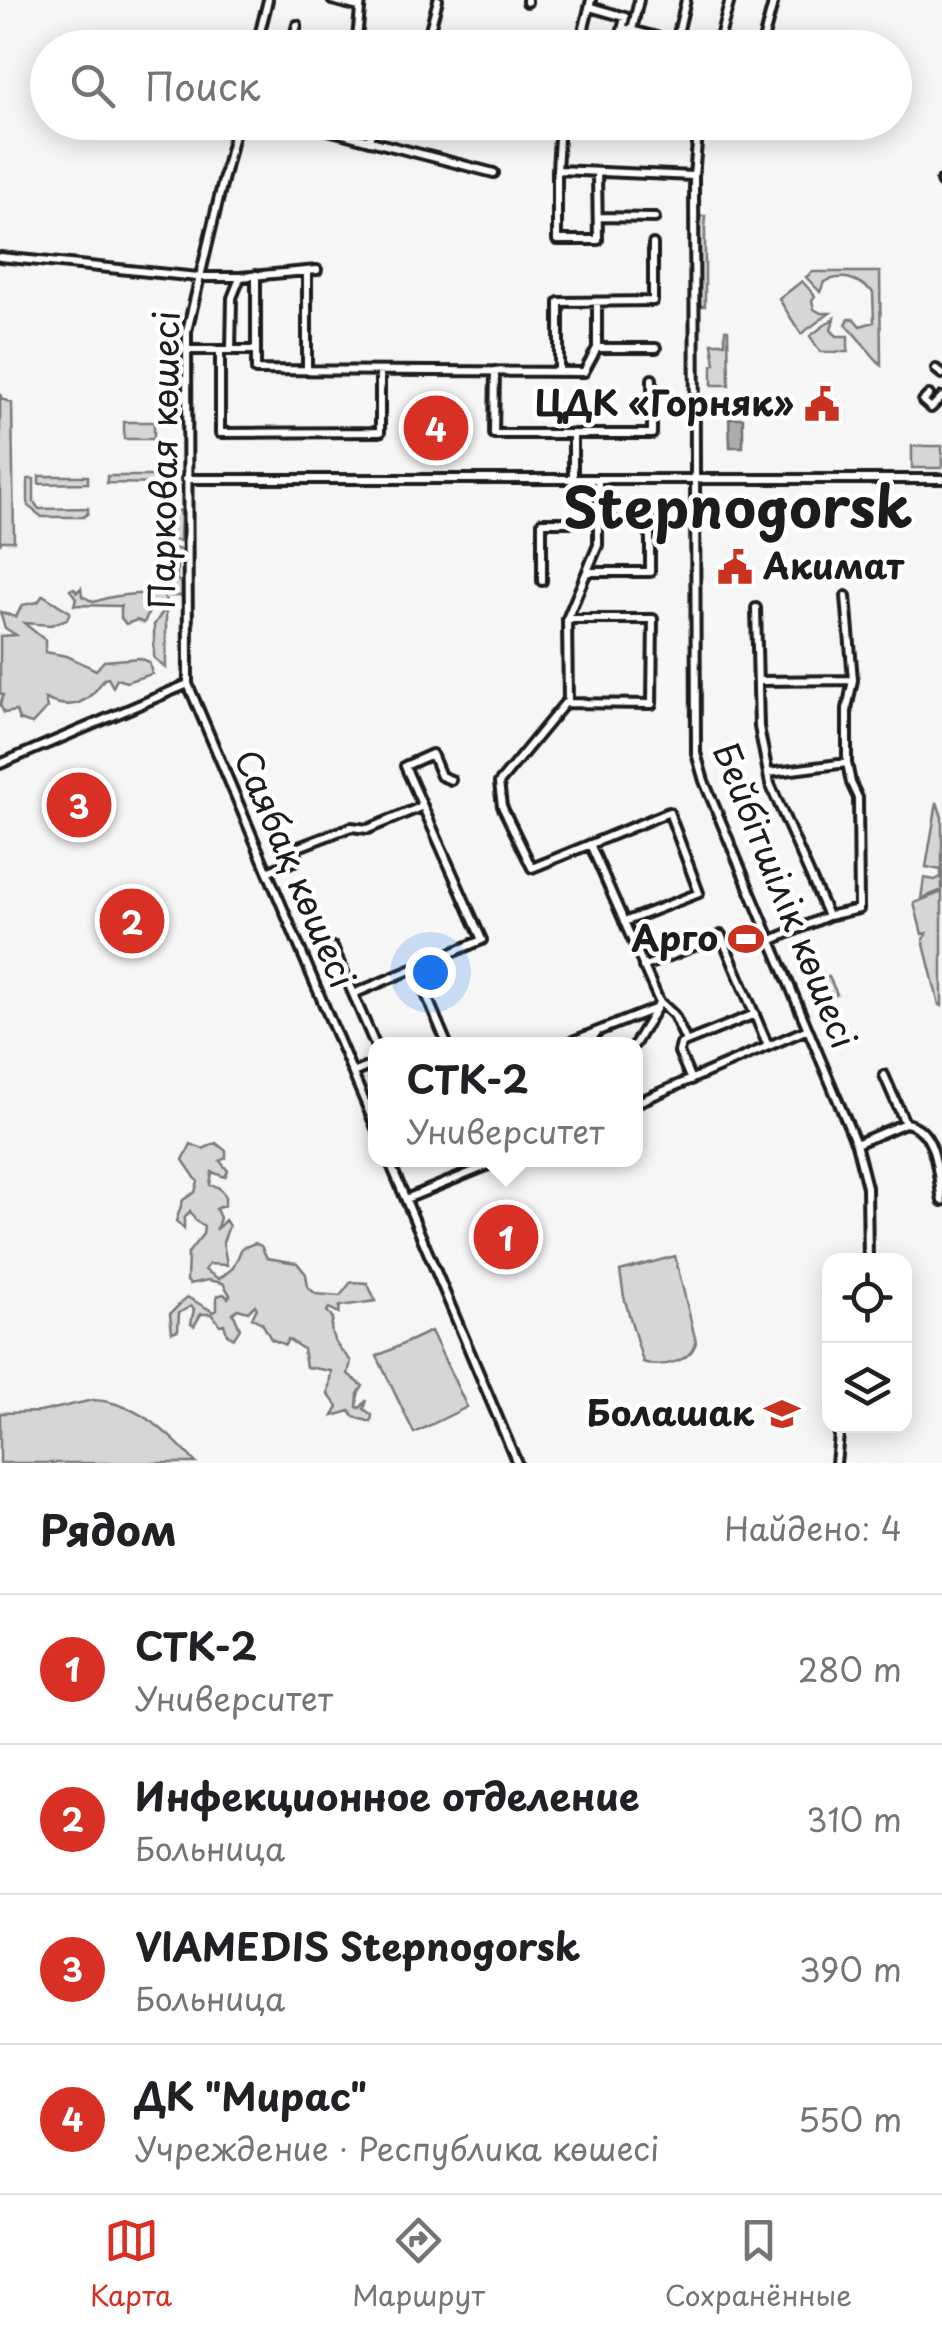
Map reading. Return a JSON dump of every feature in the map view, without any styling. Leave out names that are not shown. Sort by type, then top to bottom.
[{"type":"street","points":[[260,30],[268,0]]},
{"type":"street","points":[[332,0],[360,4],[358,30]]},
{"type":"street","points":[[430,30],[438,0]]},
{"type":"street","points":[[583,30],[591,3],[626,16],[623,28],[632,30],[640,0]]},
{"type":"street","points":[[679,30],[686,0]]},
{"type":"street","points":[[722,30],[730,0]]},
{"type":"street","points":[[766,30],[774,0]]},
{"type":"street","points":[[296,30],[297,25]]},
{"type":"street","name":"Парковая көшесі","points":[[188,684],[186,350],[189,315],[233,140]]},
{"type":"street","points":[[365,140],[494,173]]},
{"type":"street","points":[[559,140],[557,240],[598,240],[597,172]]},
{"type":"street","name":"Бейбітшілік көшесі","points":[[697,140],[694,176],[696,754],[856,1144],[867,1187],[869,1253]]},
{"type":"street","points":[[557,170],[694,176]]},
{"type":"street","points":[[598,217],[655,218]]},
{"type":"street","points":[[559,372],[559,302],[653,302],[653,244]]},
{"type":"street","points":[[0,257],[198,277],[317,270]]},
{"type":"street","points":[[306,271],[307,370]]},
{"type":"street","points":[[256,276],[256,370],[584,372],[598,348],[597,302]]},
{"type":"street","points":[[232,350],[232,298],[240,277]]},
{"type":"street","points":[[598,348],[656,348]]},
{"type":"street","points":[[186,350],[256,350]]},
{"type":"street","points":[[220,350],[220,433],[380,432],[380,371]]},
{"type":"street","points":[[495,372],[494,434],[652,434],[652,378]]},
{"type":"street","points":[[929,394],[923,401],[931,408],[942,397]]},
{"type":"street","points":[[573,434],[573,480]]},
{"type":"street","points":[[186,480],[942,479]]},
{"type":"street","points":[[598,480],[598,544],[567,619],[568,703],[499,783],[502,806],[532,868],[669,812],[698,893],[624,922]]},
{"type":"street","points":[[542,581],[542,522],[650,522],[650,572],[587,572]]},
{"type":"street","points":[[772,940],[828,916],[859,909],[858,798],[847,763],[847,709],[854,680],[846,596]]},
{"type":"street","points":[[756,608],[759,726],[768,773],[828,916]]},
{"type":"street","points":[[567,619],[653,620],[652,704],[568,703]]},
{"type":"street","points":[[758,681],[854,680]]},
{"type":"street","points":[[0,764],[188,684]]},
{"type":"street","name":"Саябақ көшесі","points":[[188,684],[368,1109]]},
{"type":"street","points":[[354,994],[482,940],[405,766],[432,754],[441,776],[451,780]]},
{"type":"street","points":[[768,773],[847,763]]},
{"type":"street","points":[[268,872],[296,860],[296,848],[351,827],[368,829],[422,806]]},
{"type":"street","points":[[590,844],[658,1004],[674,1015],[686,1042]]},
{"type":"street","points":[[643,966],[720,935],[768,1046]]},
{"type":"street","points":[[333,947],[372,1037]]},
{"type":"street","points":[[415,968],[444,1037]]},
{"type":"street","points":[[584,1037],[658,1004]]},
{"type":"street","points":[[639,1037],[658,1004]]},
{"type":"street","points":[[691,1080],[679,1052],[681,1044],[755,1014]]},
{"type":"street","points":[[643,1100],[808,1030]]},
{"type":"street","points":[[593,1037],[597,1032]]},
{"type":"street","points":[[353,1073],[368,1067]]},
{"type":"street","points":[[884,1075],[904,1123]]},
{"type":"street","points":[[856,1144],[904,1123],[914,1124],[929,1140],[942,1201]]},
{"type":"street","points":[[392,1167],[517,1463]]},
{"type":"street","points":[[406,1200],[481,1167]]},
{"type":"street","points":[[836,1463],[839,1433]]},
{"type":"shaded area","points":[[699,216],[705,216],[705,306],[699,306]]},
{"type":"shaded area","points":[[813,272],[880,272],[881,365],[846,324],[849,319],[860,326],[874,322],[873,292],[844,278],[824,282],[820,292],[806,277]]},
{"type":"shaded area","points":[[802,281],[815,296],[814,309],[830,313],[801,334],[779,299]]},
{"type":"shaded area","points":[[834,318],[831,330],[837,336],[848,336],[848,352],[820,352],[810,336]]},
{"type":"shaded area","points":[[725,330],[729,385],[712,385],[712,343],[725,343]]},
{"type":"shaded area","points":[[0,394],[12,403],[14,541],[1,541],[0,545]]},
{"type":"shaded area","points":[[729,418],[743,418],[743,447],[730,447]]},
{"type":"shaded area","points":[[124,422],[154,422],[154,439],[124,439]]},
{"type":"shaded area","points":[[912,446],[942,446],[942,468],[912,468]]},
{"type":"shaded area","points":[[39,476],[88,476],[88,483],[39,484]]},
{"type":"shaded area","points":[[107,476],[168,476],[168,484],[107,483]]},
{"type":"shaded area","points":[[28,479],[34,479],[34,502],[39,509],[88,508],[88,513],[84,517],[42,517],[28,506]]},
{"type":"shaded area","points":[[169,510],[181,511],[180,541],[165,539],[165,515]]},
{"type":"shaded area","points":[[167,547],[182,550],[182,557],[177,560],[177,580],[182,583],[182,596],[168,596],[165,592]]},
{"type":"shaded area","points":[[74,588],[77,592],[81,588],[82,596],[94,602],[137,594],[163,595],[166,600],[152,604],[144,623],[137,620],[126,624],[121,618],[121,606],[74,605],[76,598],[70,590]]},
{"type":"shaded area","points":[[43,595],[70,612],[67,619],[51,625],[24,623],[45,640],[45,652],[67,656],[96,670],[104,661],[140,658],[149,662],[152,674],[126,682],[117,679],[113,687],[108,678],[104,679],[92,694],[71,705],[45,699],[47,708],[32,724],[19,720],[16,711],[4,713],[0,705],[0,636],[16,635],[5,628],[0,612],[16,617],[22,605],[38,602]]},
{"type":"shaded area","points":[[166,607],[166,668],[154,658],[154,625]]},
{"type":"shaded area","points":[[937,802],[942,817],[942,890],[921,899],[924,878],[941,877],[941,870],[926,867]]},
{"type":"shaded area","points":[[942,892],[942,1006],[923,940],[927,933],[922,934],[914,903]]},
{"type":"shaded area","points":[[823,974],[829,977],[837,994],[820,1001],[808,981]]},
{"type":"shaded area","points":[[216,1143],[226,1151],[226,1158],[220,1161],[228,1171],[225,1177],[212,1172],[210,1185],[225,1195],[225,1205],[216,1209],[220,1218],[216,1230],[225,1220],[229,1226],[223,1242],[227,1265],[209,1264],[205,1270],[219,1279],[233,1268],[242,1248],[255,1243],[267,1258],[297,1263],[306,1274],[308,1287],[316,1294],[340,1296],[351,1282],[367,1283],[376,1301],[340,1306],[339,1313],[329,1308],[327,1311],[333,1319],[331,1331],[335,1342],[351,1361],[348,1374],[363,1386],[357,1407],[367,1400],[364,1409],[372,1415],[371,1422],[354,1417],[350,1411],[333,1416],[338,1407],[328,1394],[331,1371],[306,1367],[303,1349],[288,1339],[285,1345],[271,1339],[262,1323],[252,1318],[255,1305],[248,1312],[238,1309],[233,1313],[240,1329],[234,1338],[212,1314],[201,1314],[194,1326],[191,1324],[191,1306],[179,1313],[178,1330],[172,1332],[170,1314],[187,1297],[214,1312],[217,1296],[230,1295],[223,1283],[187,1281],[188,1253],[203,1234],[204,1226],[190,1211],[184,1219],[184,1229],[176,1221],[183,1200],[195,1192],[198,1182],[183,1160],[191,1144],[203,1149]]},
{"type":"shaded area","points":[[675,1256],[696,1342],[682,1359],[650,1364],[643,1362],[620,1271]]},
{"type":"shaded area","points":[[431,1331],[467,1407],[414,1433],[377,1356]]},
{"type":"shaded area","points":[[93,1400],[137,1413],[163,1430],[196,1463],[0,1463],[0,1413],[40,1412]]},
{"type":"place","name":"ЦДК «Горняк»","points":[[822,404]]},
{"type":"place","name":"ДК \"Мирас\"","points":[[436,428]]},
{"type":"place","name":"Акимат","points":[[735,567]]},
{"type":"place","name":"VIAMEDIS Stepnogorsk","points":[[79,805]]},
{"type":"place","name":"Инфекционное отделение","points":[[132,921]]},
{"type":"place","name":"Арго","points":[[746,939]]},
{"type":"place","name":"СТК-2","points":[[506,1237]]},
{"type":"place","name":"Болашак","points":[[782,1414]]},
{"type":"district","name":"Stepnogorsk","points":[[738,509]]}]
